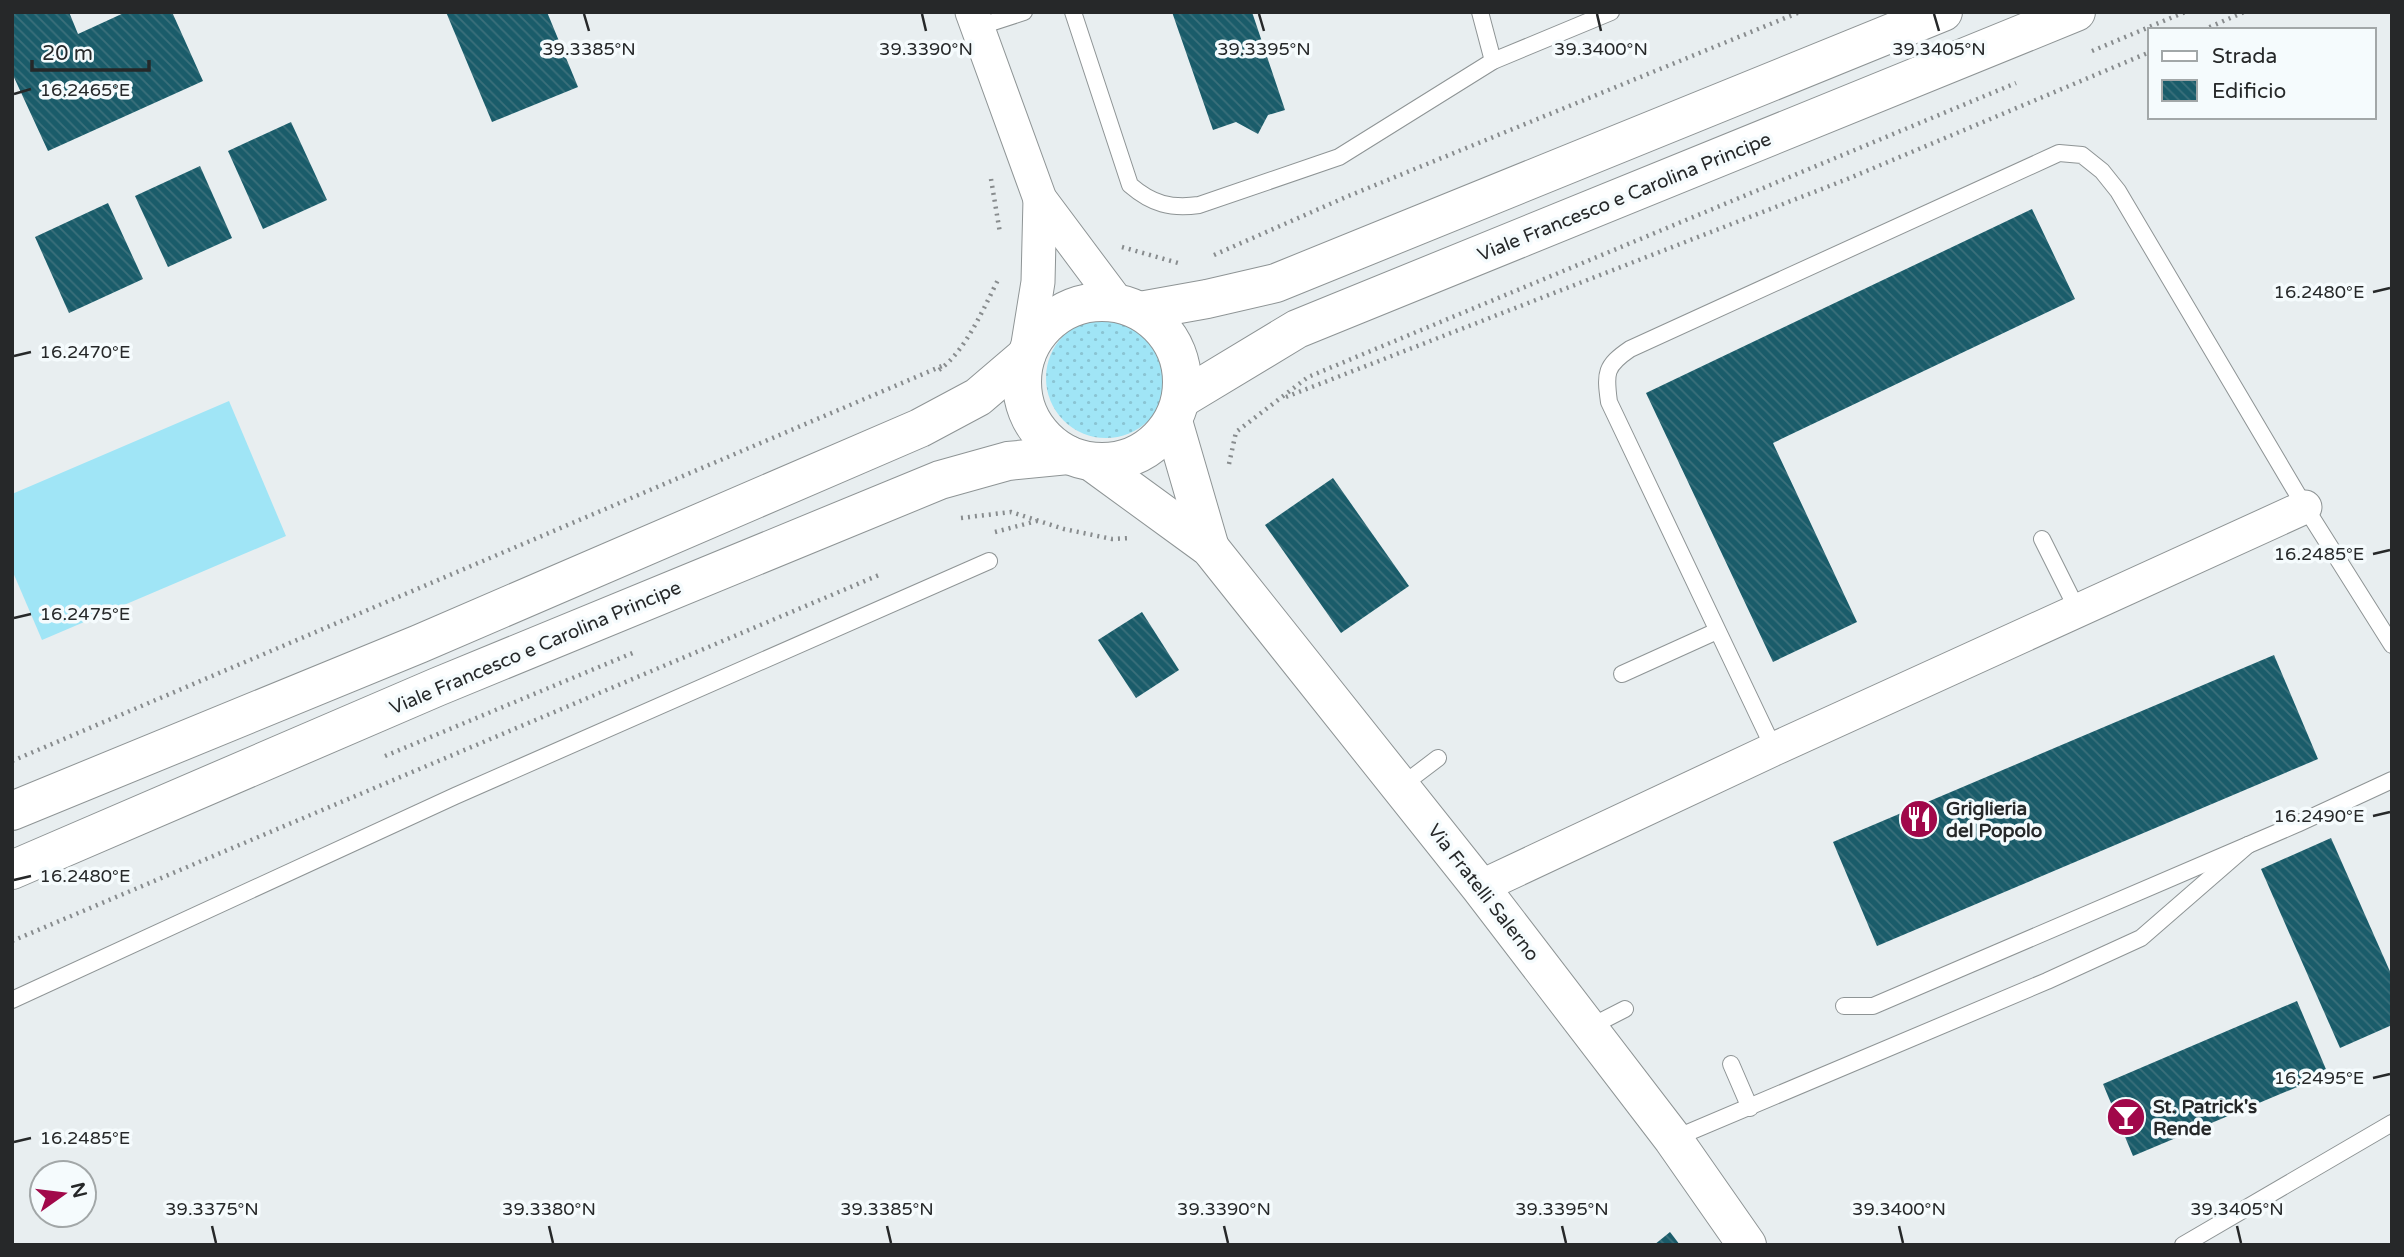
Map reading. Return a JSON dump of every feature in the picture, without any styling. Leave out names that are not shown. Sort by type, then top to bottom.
[{"type":"street","points":[[12,811],[419,644],[920,428],[978,397],[1026,356],[1036,336],[1051,320],[1070,308],[1093,302],[1129,307],[1207,299],[1276,283],[1943,12]]},
{"type":"street","name":"Viale Francesco e Carolina Principe","points":[[12,870],[437,687],[940,480],[1008,461],[1080,459],[1117,462],[1141,453],[1159,439],[1177,410],[1297,329],[2076,12]]},
{"type":"street","points":[[975,20],[1040,199],[1129,307],[1162,327],[1177,350],[1183,376],[1177,410]]},
{"type":"street","points":[[1040,199],[1038,282],[1021,378],[1024,401],[1032,423],[1045,441],[1080,459]]},
{"type":"street","name":"Via Fratelli Salerno","points":[[1177,410],[1210,548]]},
{"type":"street","name":"Via Fratelli Salerno","points":[[1080,459],[1210,548],[1480,887],[1673,1139],[1747,1245]]},
{"type":"street","points":[[1480,887],[1774,749],[2305,507]]},
{"type":"lane","points":[[975,20],[1024,12]]},
{"type":"lane","points":[[1073,12],[1130,186],[1152,201],[1181,208],[1199,205],[1339,156],[1493,61],[1611,12]]},
{"type":"lane","points":[[1480,12],[1493,61]]},
{"type":"lane","points":[[1774,749],[1609,402],[1605,378],[1614,360],[1630,349],[2059,153],[2082,155],[2102,171],[2118,191],[2305,507],[2392,645]]},
{"type":"lane","points":[[2042,539],[2078,611]]},
{"type":"lane","points":[[12,1000],[455,796],[989,561]]},
{"type":"lane","points":[[1622,674],[1717,631]]},
{"type":"lane","points":[[1401,786],[1438,758]]},
{"type":"lane","points":[[1843,1006],[1873,1006],[2248,845],[2392,780]]},
{"type":"lane","points":[[1673,1139],[2047,981],[2141,938],[2248,845]]},
{"type":"lane","points":[[1588,1028],[1625,1009]]},
{"type":"lane","points":[[1731,1064],[1750,1108]]},
{"type":"lane","points":[[2183,1245],[2392,1122]]},
{"type":"path","points":[[1210,256],[1346,197],[1800,12]]},
{"type":"path","points":[[2082,55],[2185,12]]},
{"type":"path","points":[[2208,28],[2244,12]]},
{"type":"path","points":[[1279,400],[1845,180],[2148,53]]},
{"type":"path","points":[[1228,469],[1236,432],[1308,377],[2019,82]]},
{"type":"path","points":[[997,211],[1000,234]]},
{"type":"path","points":[[12,761],[949,363],[975,324],[1004,269]]},
{"type":"path","points":[[955,519],[1011,512],[1112,539],[1138,538]]},
{"type":"path","points":[[989,534],[1037,521]]},
{"type":"path","points":[[12,941],[887,572]]},
{"type":"path","points":[[378,759],[647,647]]},
{"type":"shaded area","points":[[1106,318],[1129,323],[1148,336],[1161,355],[1166,378],[1161,401],[1148,420],[1129,433],[1106,438],[1083,433],[1064,420],[1051,401],[1046,378],[1051,355],[1064,336],[1083,323]]},
{"type":"shaded area","points":[[229,401],[286,536],[42,640],[12,570],[12,494]]},
{"type":"building","points":[[12,12],[69,12],[78,34],[126,12],[172,12],[203,81],[48,151],[12,73]]},
{"type":"building","points":[[446,12],[547,12],[578,87],[492,122]]},
{"type":"building","points":[[1172,12],[1252,12],[1285,110],[1268,115],[1258,134],[1236,122],[1213,130]]},
{"type":"building","points":[[291,122],[327,200],[263,229],[228,151]]},
{"type":"building","points":[[200,166],[232,238],[168,267],[135,196]]},
{"type":"building","points":[[108,203],[143,279],[69,313],[35,237]]},
{"type":"building","points":[[2032,209],[2075,299],[1773,443],[1857,622],[1773,662],[1646,393]]},
{"type":"building","points":[[1333,478],[1409,586],[1341,633],[1265,525]]},
{"type":"building","points":[[1142,612],[1179,670],[1136,698],[1098,640]]},
{"type":"building","points":[[2274,655],[2318,759],[1877,946],[1833,842]]},
{"type":"building","points":[[2331,838],[2392,976],[2392,1025],[2340,1048],[2261,869]]},
{"type":"building","points":[[2297,1001],[2328,1074],[2133,1156],[2103,1084]]},
{"type":"building","points":[[1670,1232],[1680,1245],[1654,1245]]},
{"type":"place","name":"Griglieria del Popolo","points":[[1919,819]]},
{"type":"place","name":"St. Patrick's Rende","points":[[2126,1117]]}]
